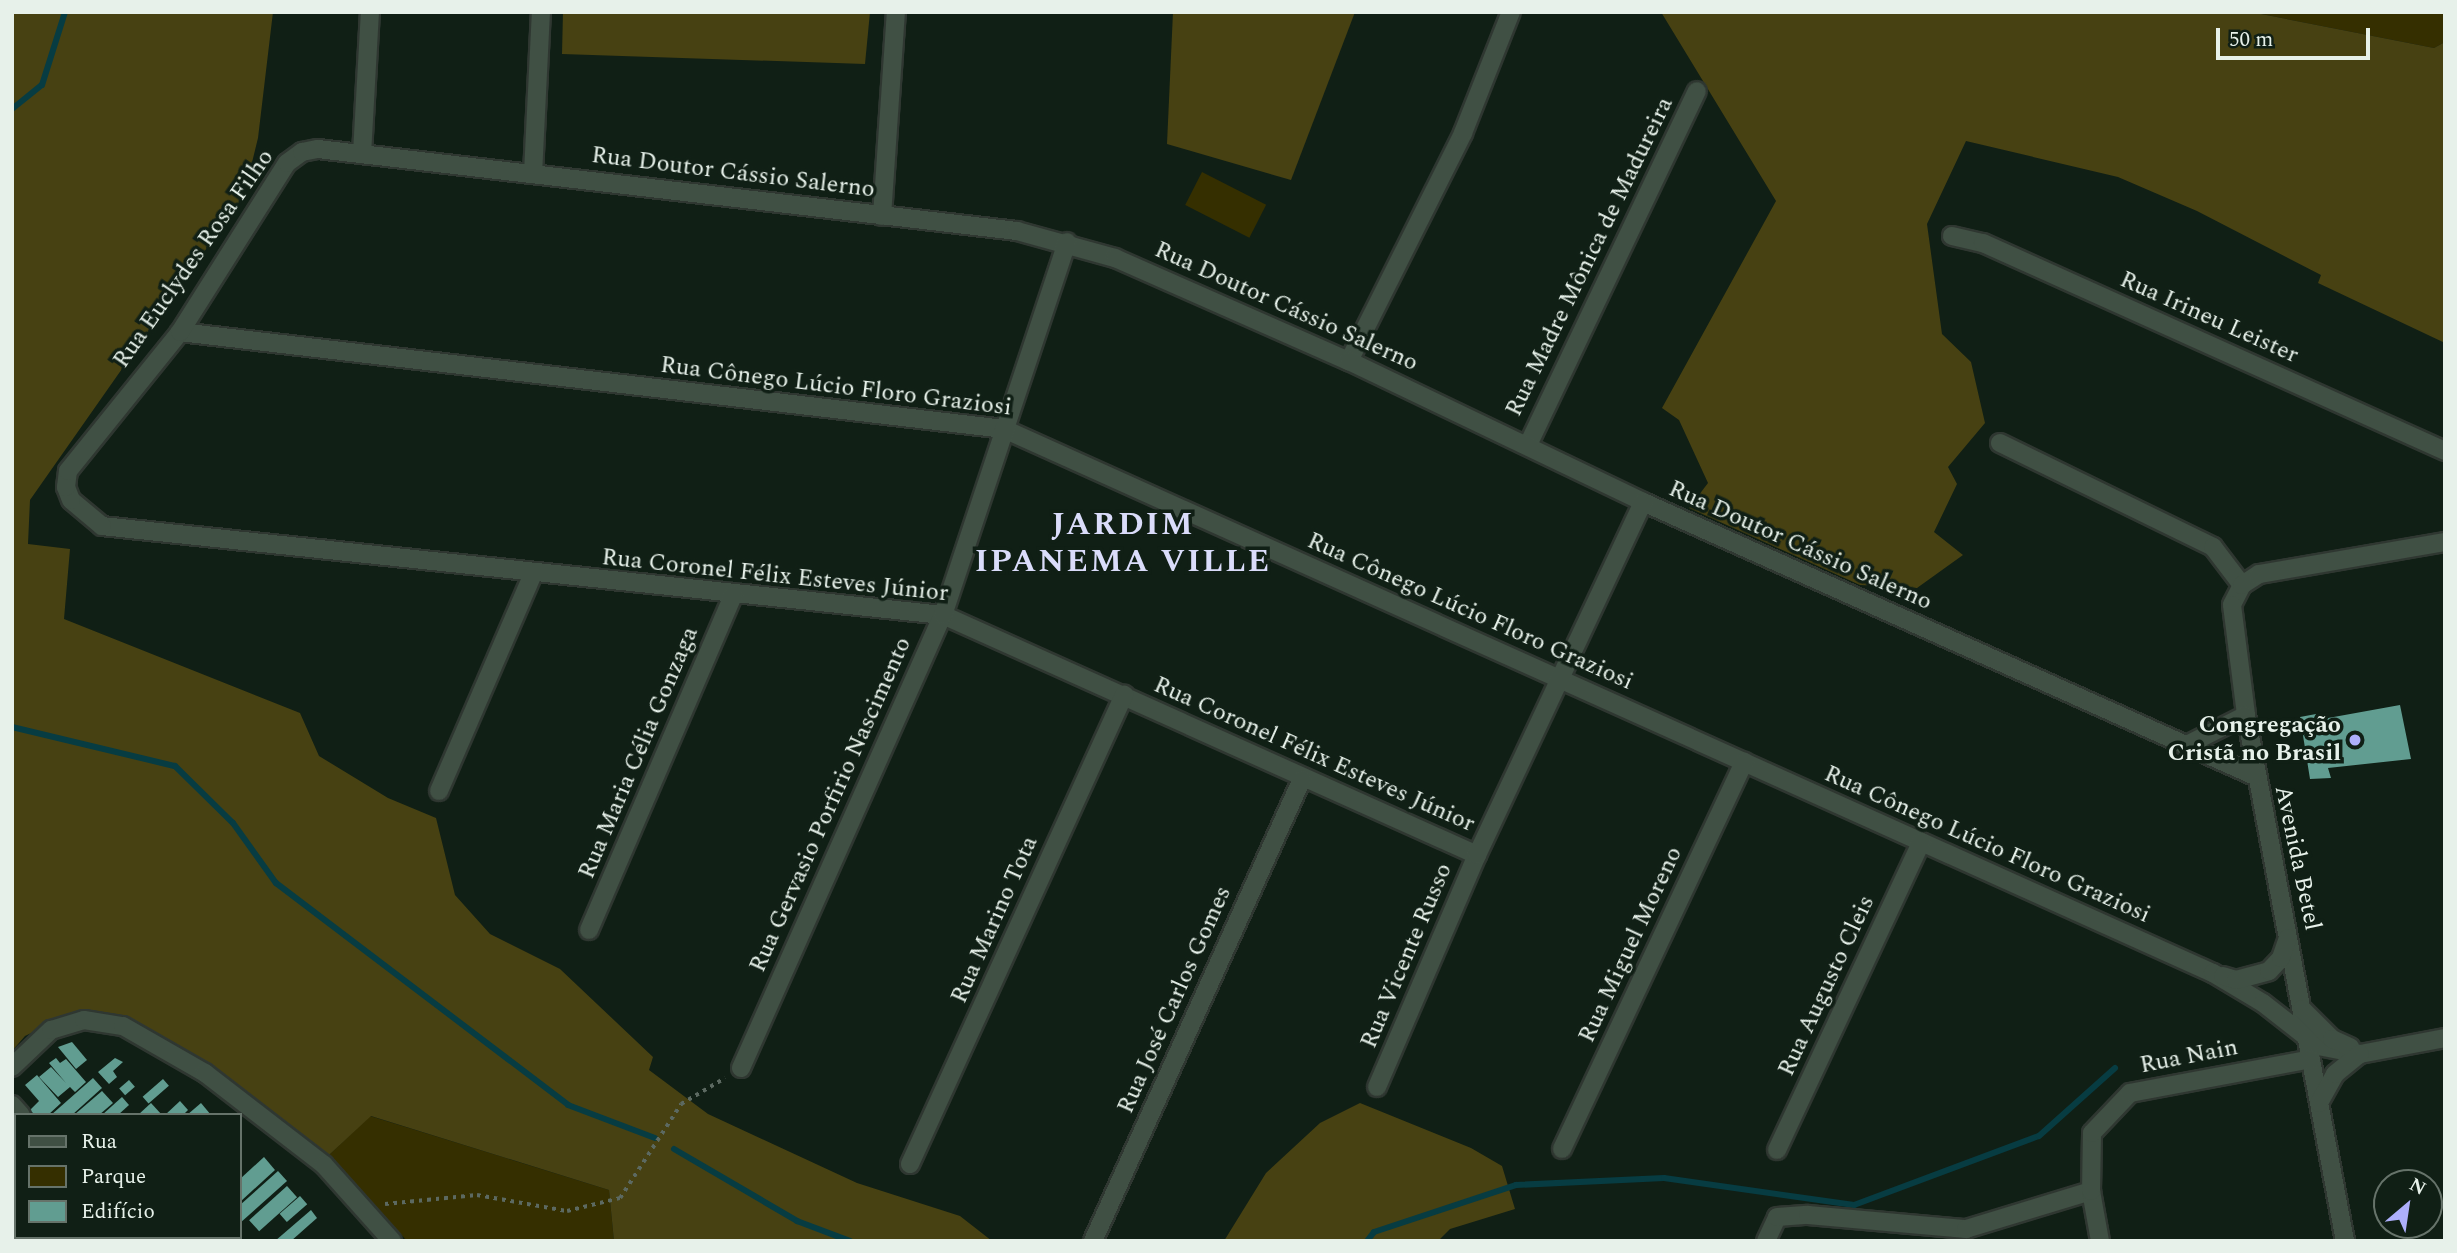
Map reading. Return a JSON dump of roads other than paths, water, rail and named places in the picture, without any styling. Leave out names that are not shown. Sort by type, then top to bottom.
[{"type":"street","points":[[362,154],[370,12]]},
{"type":"street","points":[[533,174],[541,12]]},
{"type":"street","points":[[882,216],[896,12]]},
{"type":"street","points":[[1349,361],[1464,132],[1511,12]]},
{"type":"street","name":"Rua Madre Mônica de Madureira","points":[[1528,445],[1697,91]]},
{"type":"street","name":"Rua Doutor Cássio Salerno","points":[[302,152],[318,149],[533,174],[1017,231],[1067,242],[1115,258],[1349,361],[1643,502],[2255,776]]},
{"type":"street","name":"Rua Euclydes Rosa Filho","points":[[71,500],[66,487],[68,471],[180,332],[287,163],[302,152]]},
{"type":"street","name":"Rua Irineu Leister","points":[[1952,236],[1983,243],[2445,451]]},
{"type":"street","name":"Rua Gervasio Porfirio Nascimento","points":[[741,1068],[943,615],[1067,242]]},
{"type":"street","name":"Rua Cônego Lúcio Floro Graziosi","points":[[180,332],[1004,429],[2213,974],[2263,1003],[2307,1039]]},
{"type":"street","points":[[2000,443],[2213,547],[2242,584],[2259,574],[2445,542]]},
{"type":"street","name":"Rua Coronel Félix Esteves Júnior","points":[[71,500],[102,526],[533,574],[943,615],[1124,695],[1302,779],[1477,855]]},
{"type":"street","name":"Rua Vicente Russo","points":[[1377,1087],[1477,855],[1643,502]]},
{"type":"street","points":[[439,791],[533,574]]},
{"type":"street","name":"Avenida Betel","points":[[2242,584],[2232,605],[2255,776],[2345,1241]]},
{"type":"street","name":"Rua Maria Célia Gonzaga","points":[[589,930],[733,595]]},
{"type":"street","name":"Rua Marino Tota","points":[[910,1164],[1124,695]]},
{"type":"street","points":[[2185,746],[2246,715]]},
{"type":"street","name":"Rua Miguel Moreno","points":[[1562,1149],[1744,762]]},
{"type":"street","name":"Rua José Carlos Gomes","points":[[1093,1241],[1302,779]]},
{"type":"street","name":"Rua Augusto Cleis","points":[[1777,1150],[1921,842]]},
{"type":"street","points":[[2269,971],[2281,958],[2288,936]]},
{"type":"street","points":[[2269,971],[2284,971],[2296,982]]},
{"type":"street","name":"Rua Cônego Lúcio Floro Graziosi","points":[[2213,974],[2236,980],[2269,971]]},
{"type":"street","points":[[2300,1006],[2332,1039],[2367,1053]]},
{"type":"street","points":[[12,1067],[51,1030],[84,1020],[123,1026],[205,1073],[324,1165],[392,1241]]},
{"type":"street","points":[[2307,1039],[2343,1054],[2367,1053],[2445,1038]]},
{"type":"street","points":[[2319,1103],[2335,1074],[2367,1053]]},
{"type":"street","name":"Rua Nain","points":[[2091,1191],[2092,1133],[2130,1093],[2311,1059]]},
{"type":"street","points":[[1766,1241],[1777,1217],[1808,1215],[1966,1229],[2091,1191],[2100,1241]]},
{"type":"waterway","points":[[12,109],[42,85],[65,12]]},
{"type":"waterway","points":[[12,727],[175,766],[233,823],[276,883],[568,1105],[655,1138]]},
{"type":"waterway","points":[[1367,1241],[1374,1232],[1516,1185],[1664,1178],[1854,1205],[2039,1136],[2115,1068]]},
{"type":"waterway","points":[[674,1149],[797,1221],[850,1241]]},
{"type":"place","name":"Congregação Cristã no Brasil","points":[[2355,740]]},
{"type":"district","name":"JARDIM IPANEMA VILLE","points":[[1123,544]]}]
